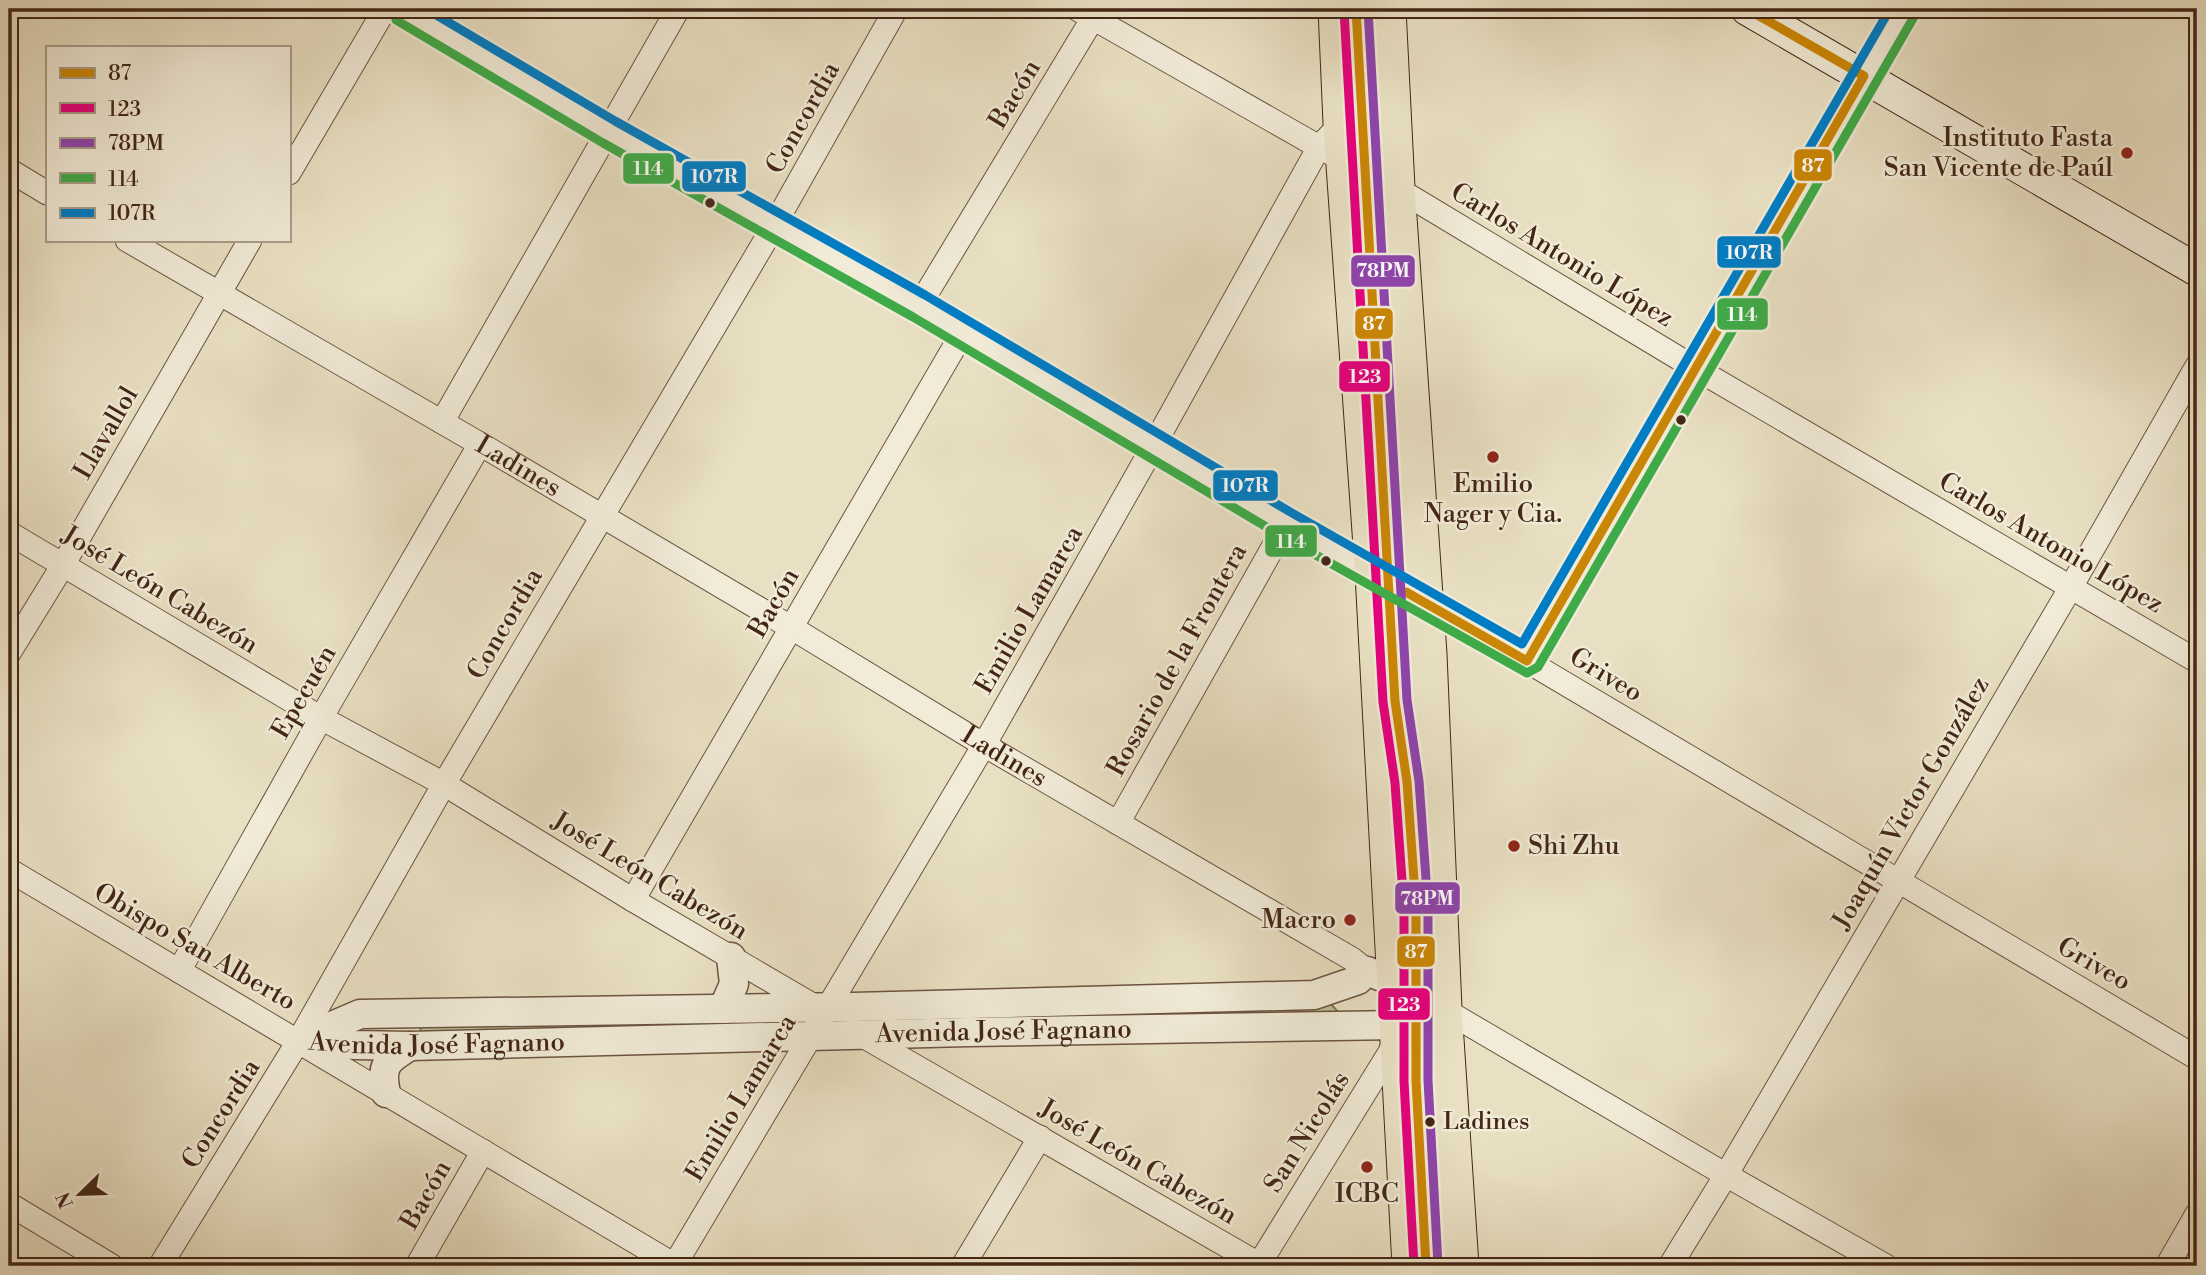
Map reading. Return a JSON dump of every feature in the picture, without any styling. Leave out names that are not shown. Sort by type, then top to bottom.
[{"type":"main road","points":[[1337,9],[1358,162],[1398,587],[1411,1002],[1411,1266]]},
{"type":"main road","points":[[1387,9],[1358,162],[1398,587],[1411,1002],[1460,1266]]},
{"type":"main road","points":[[1748,9],[2197,270]]},
{"type":"street","points":[[290,171],[385,9]]},
{"type":"street","name":"Griveo","points":[[402,9],[609,132],[919,306],[1286,524],[1527,661],[2197,1058]]},
{"type":"street","points":[[442,422],[678,9]]},
{"type":"street","name":"Concordia","points":[[160,1266],[299,1040],[444,784],[775,224],[896,9]]},
{"type":"street","points":[[1527,661],[1905,9]]},
{"type":"street","name":"Carlos Antonio López","points":[[1085,14],[1358,162],[1695,368],[2197,661]]},
{"type":"street","name":"Bacón","points":[[919,306],[1085,14]]},
{"type":"street","name":"Emilio Lamarca","points":[[675,1266],[811,1037],[822,1009],[984,745],[1154,445],[1358,162]]},
{"type":"street","points":[[9,170],[46,192]]},
{"type":"street","name":"Ladines","points":[[130,242],[480,444],[984,745],[1352,958],[1411,1002],[1886,1266]]},
{"type":"street","name":"Llavallol","points":[[9,653],[249,242]]},
{"type":"street","name":"Bacón","points":[[633,900],[962,332]]},
{"type":"street","name":"Joaquín Victor González","points":[[1670,1266],[2071,587],[2197,366]]},
{"type":"street","name":"Epecuén","points":[[179,971],[321,718],[480,444]]},
{"type":"street","name":"Rosario de la Frontera","points":[[1118,823],[1286,524]]},
{"type":"street","name":"José León Cabezón","points":[[9,533],[321,718],[444,784],[633,900],[822,1009],[861,1035],[1259,1266]]},
{"type":"street","name":"Obispo San Alberto","points":[[9,870],[675,1266]]},
{"type":"street","points":[[723,1009],[734,984],[731,957]]},
{"type":"street","name":"Avenida José Fagnano","points":[[299,1040],[360,1014],[409,1012],[822,1009],[1314,995],[1357,980],[1411,1002]]},
{"type":"street","name":"Avenida José Fagnano","points":[[299,1040],[410,1046],[811,1037],[1411,1002]]},
{"type":"street","name":"San Nicolás","points":[[1259,1266],[1390,1052],[1411,1002]]},
{"type":"street","points":[[386,1093],[383,1077],[385,1067],[390,1058],[410,1046],[409,1012]]},
{"type":"street","points":[[963,1266],[1040,1137]]},
{"type":"street","name":"Bacón","points":[[417,1266],[483,1151]]},
{"type":"street","points":[[9,1204],[112,1266]]},
{"type":"street","points":[[2167,1266],[2197,1214]]},
{"type":"lane","points":[[1356,9],[1358,162]]},
{"type":"lane","points":[[1358,162],[1372,41],[1366,9]]},
{"type":"lane","points":[[1411,1002],[1426,1266]]},
{"type":"lane","points":[[1411,1002],[1426,1080],[1438,1266]]},
{"type":"green space","points":[[1329,1002],[1341,1015],[968,1024],[970,1015]]},
{"type":"green space","points":[[767,1018],[765,1026],[421,1033],[420,1024]]},
{"type":"transit line","name":"107R","points":[[426,9],[615,121],[925,295],[1292,513],[1522,644],[1890,9]]},
{"type":"transit line","name":"87","points":[[1356,9],[1395,701],[1407,782],[1416,908],[1416,1080],[1426,1266]]},
{"type":"transit line","name":"78PM","points":[[1368,9],[1407,700],[1419,781],[1428,907],[1428,1080],[1438,1265]]},
{"type":"transit line","name":"87","points":[[1406,592],[1527,661],[1864,76],[1747,9]]},
{"type":"transit line","name":"123","points":[[1344,10],[1383,702],[1395,783],[1404,908],[1404,1081],[1414,1266]]},
{"type":"transit line","name":"114","points":[[396,20],[603,143],[913,317],[1280,535],[1527,673],[1538,667],[1915,15]]},
{"type":"place","name":"Instituto Fasta San Vicente de Paúl","points":[[2127,153]]},
{"type":"place","name":"Emilio Nager y Cia.","points":[[1493,457]]},
{"type":"place","name":"Shi Zhu","points":[[1514,846]]},
{"type":"place","name":"Macro","points":[[1350,920]]},
{"type":"place","name":"Ladines","points":[[1430,1122]]},
{"type":"place","name":"ICBC","points":[[1367,1167]]}]
